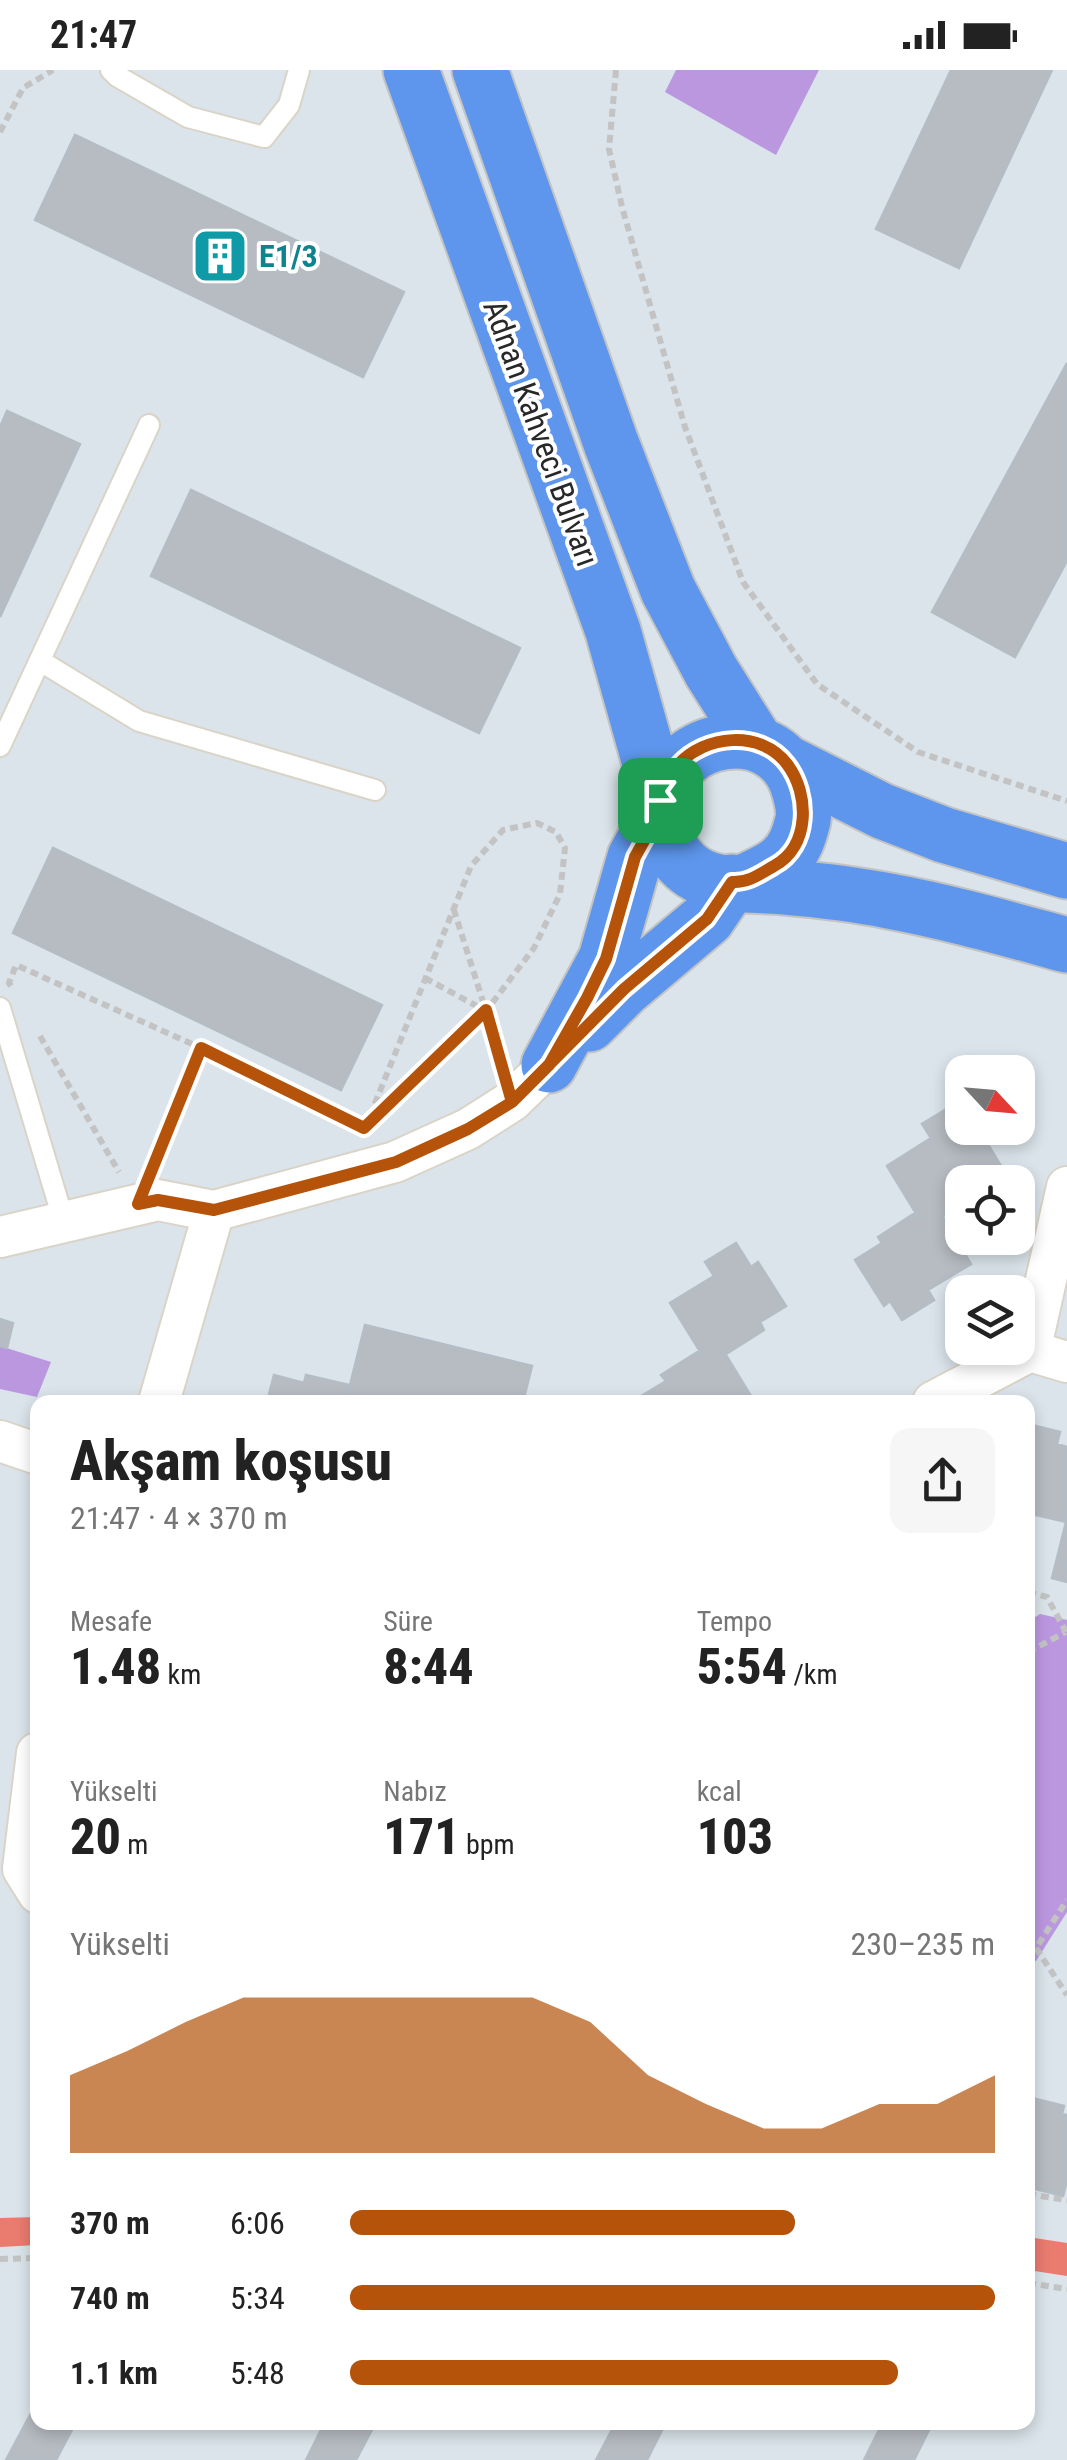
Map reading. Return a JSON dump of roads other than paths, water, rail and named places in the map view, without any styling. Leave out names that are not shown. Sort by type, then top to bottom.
[{"type":"main road","name":"Adnan Kahveci Bulvarı","points":[[411,70],[613,631],[660,806]]},
{"type":"main road","name":"Adnan Kahveci Bulvarı","points":[[480,70],[668,590],[711,671],[772,754]]},
{"type":"main road","points":[[530,1083],[606,959],[635,857],[675,768],[692,752],[712,742],[735,740],[772,754],[882,811],[944,835],[1067,871]]},
{"type":"main road","points":[[530,1083],[624,989],[707,919],[738,882],[782,862],[798,842],[804,814],[802,796],[772,754]]},
{"type":"main road","points":[[660,806],[664,836],[676,857],[695,873],[717,882],[890,901],[1067,945]]},
{"type":"street","points":[[0,1237],[158,1200],[214,1210],[396,1162],[468,1129],[530,1083]]},
{"type":"street","points":[[950,1395],[1048,1356],[1067,1187]]},
{"type":"street","points":[[161,1395],[214,1210]]},
{"type":"street","points":[[0,1441],[30,1451]]},
{"type":"street","points":[[30,1811],[23,1869],[30,1880]]},
{"type":"lane","points":[[111,70],[188,117],[264,137],[289,106],[300,70]]},
{"type":"lane","points":[[0,746],[150,425]]},
{"type":"lane","points":[[42,662],[139,721],[375,790]]},
{"type":"lane","points":[[9,1004],[64,1222]]},
{"type":"place","name":"E1/3","points":[[220,256]]}]
